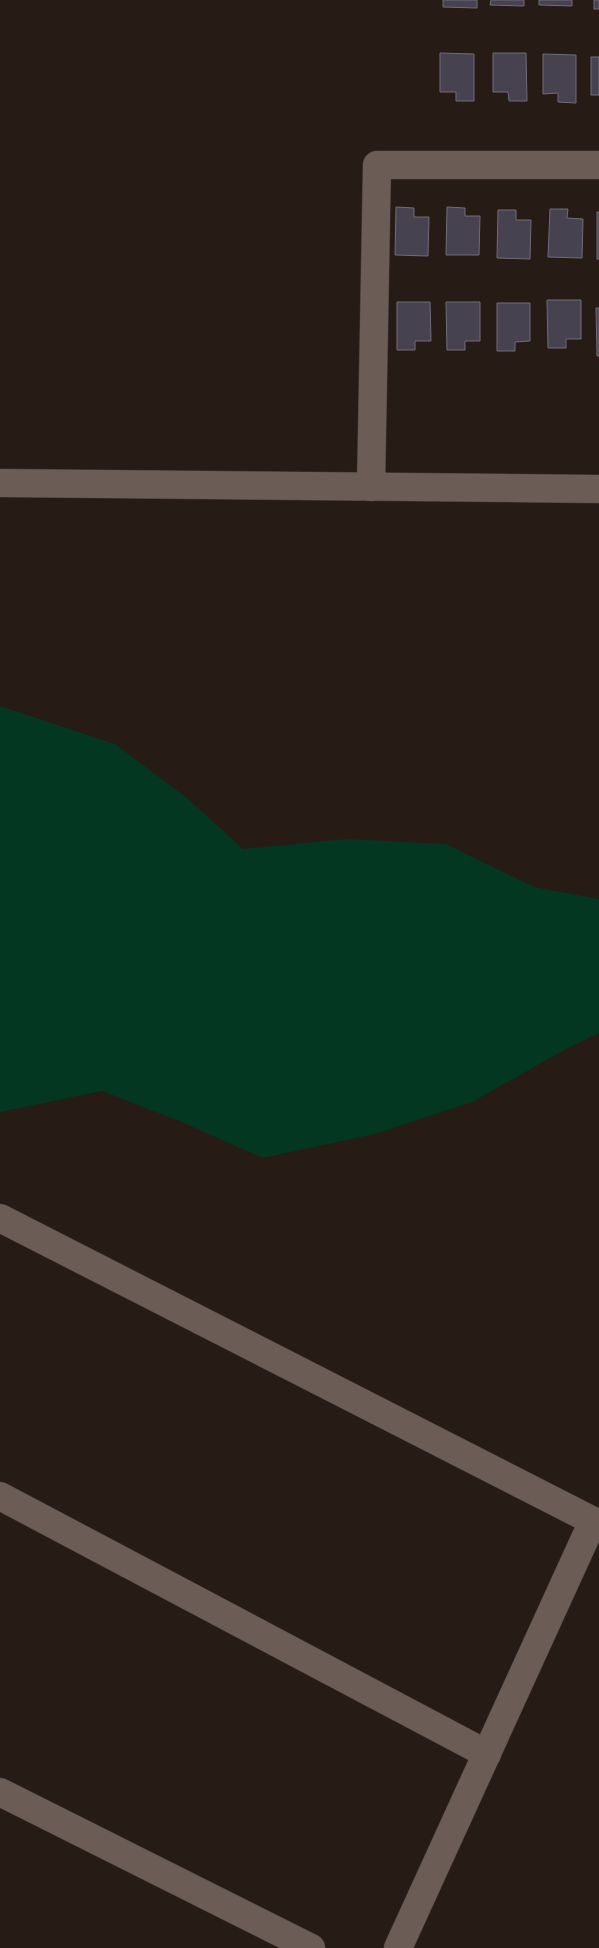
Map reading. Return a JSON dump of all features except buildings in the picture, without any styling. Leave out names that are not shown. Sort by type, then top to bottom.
[{"type":"street","points":[[371,487],[377,165],[599,165]]},
{"type":"street","points":[[0,483],[599,490]]},
{"type":"street","points":[[0,1218],[596,1522],[398,1948]]},
{"type":"street","points":[[0,1496],[487,1754]]},
{"type":"street","points":[[0,1792],[311,1948]]},
{"type":"green space","points":[[0,706],[115,744],[187,798],[243,849],[346,839],[446,844],[534,887],[599,899],[599,1033],[566,1049],[472,1102],[375,1134],[263,1158],[184,1123],[102,1091],[0,1112]]}]
